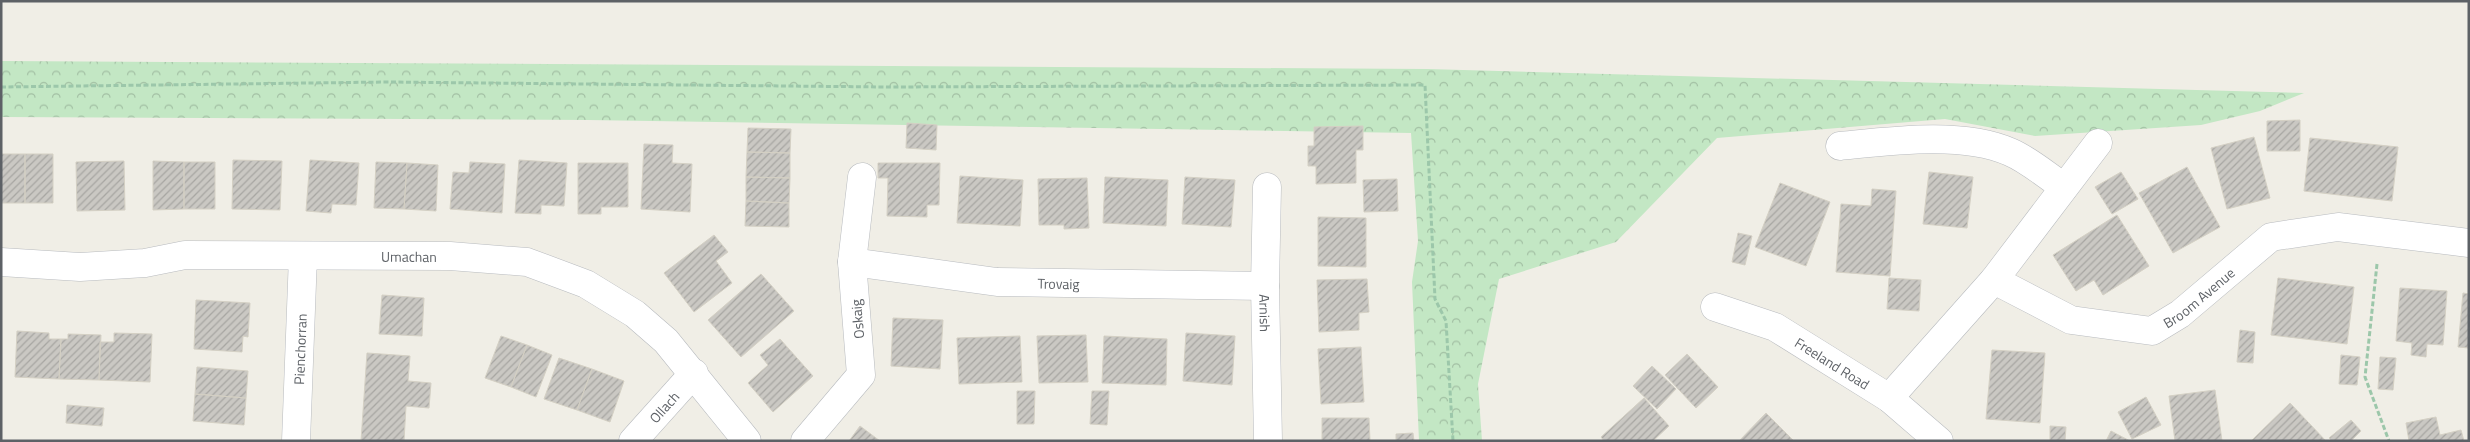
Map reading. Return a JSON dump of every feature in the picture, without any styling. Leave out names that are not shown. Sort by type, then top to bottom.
[{"type":"street","points":[[1840,146],[1898,141],[1971,141],[2010,152],[2064,187]]},
{"type":"street","points":[[1889,398],[1994,280],[2098,143]]},
{"type":"street","name":"Oskaig","points":[[805,441],[861,375],[852,262],[862,177]]},
{"type":"street","name":"Arnish","points":[[1267,187],[1265,286],[1268,441]]},
{"type":"street","name":"Broom Avenue","points":[[1994,280],[2071,320],[2152,331],[2180,314],[2271,237],[2338,227],[2469,243]]},
{"type":"street","name":"Umachan","points":[[1,262],[80,267],[145,263],[185,255],[450,256],[527,262],[586,284],[635,314],[666,341],[694,373],[747,441]]},
{"type":"street","name":"Pienchorran","points":[[296,441],[303,256]]},
{"type":"street","name":"Trovaig","points":[[852,262],[997,282],[1265,286]]},
{"type":"street","name":"Freeland Road","points":[[1715,307],[1775,327],[1889,398],[1939,441]]},
{"type":"street","name":"Ollach","points":[[633,441],[694,373]]},
{"type":"path","points":[[1,87],[387,82],[876,86],[1425,85],[1435,298],[1446,321],[1453,441]]},
{"type":"path","points":[[2381,232],[2365,377],[2389,441]]},
{"type":"green space","points":[[1,61],[1427,69],[2304,93],[2260,111],[2201,125],[2035,136],[1945,119],[1717,138],[1616,242],[1499,279],[1478,384],[1482,441],[1419,441],[1412,282],[1418,241],[1411,133],[587,120],[1,117]]},
{"type":"building","points":[[2300,120],[2300,151],[2267,151],[2267,121]]},
{"type":"building","points":[[907,123],[937,125],[936,150],[906,148]]},
{"type":"building","points":[[1363,126],[1363,150],[1356,150],[1356,183],[1316,184],[1316,166],[1308,166],[1308,146],[1314,146],[1314,127]]},
{"type":"building","points":[[748,128],[791,129],[790,153],[747,152]]},
{"type":"building","points":[[2254,137],[2270,198],[2227,209],[2211,148]]},
{"type":"building","points":[[2310,138],[2398,147],[2392,201],[2304,191]]},
{"type":"building","points":[[644,144],[673,145],[672,163],[692,164],[690,212],[641,209]]},
{"type":"building","points":[[747,152],[790,153],[790,178],[746,177]]},
{"type":"building","points":[[1,154],[25,154],[25,203],[1,203]]},
{"type":"building","points":[[25,154],[53,154],[53,203],[25,203]]},
{"type":"building","points":[[233,160],[282,161],[280,210],[232,209]]},
{"type":"building","points":[[310,160],[359,163],[356,205],[332,204],[331,213],[306,211]]},
{"type":"building","points":[[519,160],[567,163],[564,206],[541,205],[541,214],[515,213]]},
{"type":"building","points":[[124,161],[125,210],[77,211],[76,162]]},
{"type":"building","points":[[153,161],[184,162],[184,209],[153,210]]},
{"type":"building","points":[[184,162],[215,162],[215,209],[184,209]]},
{"type":"building","points":[[376,162],[407,163],[404,209],[374,208]]},
{"type":"building","points":[[470,162],[505,164],[502,213],[450,209],[453,172],[469,173]]},
{"type":"building","points":[[407,163],[438,165],[436,211],[404,209]]},
{"type":"building","points":[[578,163],[628,163],[628,207],[601,207],[601,214],[578,214]]},
{"type":"building","points":[[878,163],[940,163],[939,205],[927,205],[927,217],[887,216],[888,178],[878,178]]},
{"type":"building","points":[[2187,167],[2220,227],[2173,253],[2139,193]]},
{"type":"building","points":[[1929,172],[1973,177],[1967,228],[1923,224]]},
{"type":"building","points":[[2121,172],[2138,199],[2112,214],[2095,187]]},
{"type":"building","points":[[960,176],[1023,180],[1020,226],[957,223]]},
{"type":"building","points":[[746,177],[790,178],[789,203],[746,201]]},
{"type":"building","points":[[1105,177],[1168,180],[1166,226],[1103,223]]},
{"type":"building","points":[[1185,177],[1235,180],[1231,227],[1182,224]]},
{"type":"building","points":[[1087,178],[1089,228],[1064,229],[1064,225],[1039,225],[1038,179]]},
{"type":"building","points":[[1397,179],[1398,211],[1364,212],[1363,180]]},
{"type":"building","points":[[1780,183],[1830,202],[1806,266],[1755,247]]},
{"type":"building","points":[[1872,189],[1896,191],[1890,276],[1836,272],[1841,204],[1871,206]]},
{"type":"building","points":[[746,201],[789,203],[789,227],[745,226]]},
{"type":"building","points":[[2117,215],[2149,266],[2103,295],[2094,280],[2076,291],[2053,255]]},
{"type":"building","points":[[1318,217],[1366,218],[1366,267],[1318,266]]},
{"type":"building","points":[[1738,233],[1752,236],[1745,265],[1732,262]]},
{"type":"building","points":[[714,235],[728,252],[716,261],[732,283],[694,312],[664,273]]},
{"type":"building","points":[[761,274],[794,311],[741,357],[708,320]]},
{"type":"building","points":[[1889,278],[1921,280],[1919,311],[1887,309]]},
{"type":"building","points":[[2278,278],[2354,287],[2347,344],[2271,335]]},
{"type":"building","points":[[1367,279],[1369,312],[1359,313],[1359,330],[1319,332],[1317,280]]},
{"type":"building","points":[[2400,288],[2447,291],[2443,345],[2427,344],[2426,357],[2411,355],[2412,343],[2396,341]]},
{"type":"building","points":[[2463,293],[2469,294],[2469,348],[2458,347]]},
{"type":"building","points":[[382,295],[424,298],[422,336],[379,334]]},
{"type":"building","points":[[196,300],[250,303],[248,337],[243,336],[242,352],[194,349]]},
{"type":"building","points":[[893,318],[943,320],[940,369],[891,366]]},
{"type":"building","points":[[2240,330],[2255,332],[2253,363],[2237,362]]},
{"type":"building","points":[[17,331],[49,333],[49,339],[61,339],[59,379],[15,377]]},
{"type":"building","points":[[114,333],[152,334],[150,382],[99,380],[100,342],[114,342]]},
{"type":"building","points":[[1186,333],[1235,336],[1232,385],[1183,381]]},
{"type":"building","points":[[68,334],[101,335],[99,380],[59,379],[61,339],[68,339]]},
{"type":"building","points":[[1086,335],[1088,382],[1039,383],[1037,336]]},
{"type":"building","points":[[501,336],[527,345],[511,387],[485,378]]},
{"type":"building","points":[[1020,336],[1022,382],[959,384],[957,338]]},
{"type":"building","points":[[1104,336],[1167,339],[1166,385],[1102,383]]},
{"type":"building","points":[[780,339],[813,376],[773,412],[748,383],[768,365],[760,355]]},
{"type":"building","points":[[527,345],[552,355],[536,397],[511,387]]},
{"type":"building","points":[[1361,347],[1364,402],[1321,404],[1318,349]]},
{"type":"building","points":[[1992,350],[2045,353],[2040,423],[1986,419]]},
{"type":"building","points":[[367,353],[410,356],[408,381],[431,383],[429,408],[406,406],[404,441],[361,441]]},
{"type":"building","points":[[1687,354],[1718,387],[1696,408],[1665,375]]},
{"type":"building","points":[[2341,355],[2360,357],[2357,385],[2339,384]]},
{"type":"building","points":[[2380,357],[2396,358],[2393,390],[2378,389]]},
{"type":"building","points":[[559,358],[592,369],[577,410],[544,399]]},
{"type":"building","points":[[1652,366],[1676,389],[1657,409],[1633,386]]},
{"type":"building","points":[[197,367],[248,371],[246,398],[195,394]]},
{"type":"building","points":[[592,369],[624,381],[610,422],[577,410]]},
{"type":"building","points":[[2215,390],[2222,441],[2175,441],[2169,396]]},
{"type":"building","points":[[1017,391],[1035,391],[1034,424],[1017,424]]},
{"type":"building","points":[[1092,391],[1109,391],[1107,425],[1090,424]]},
{"type":"building","points":[[195,394],[246,398],[244,425],[193,421]]},
{"type":"building","points":[[2146,397],[2161,425],[2132,439],[2118,412]]},
{"type":"building","points":[[1644,398],[1669,426],[1653,441],[1604,441],[1601,437]]},
{"type":"building","points":[[2290,403],[2326,441],[2251,441]]},
{"type":"building","points":[[67,405],[104,408],[102,426],[66,423]]},
{"type":"building","points":[[1766,413],[1794,441],[1739,441]]},
{"type":"building","points":[[2436,417],[2440,435],[2461,430],[2464,441],[2409,441],[2406,423]]},
{"type":"building","points":[[1322,418],[1369,418],[1370,441],[1322,441]]},
{"type":"building","points":[[2351,420],[2361,431],[2351,441],[2332,441],[2329,438]]},
{"type":"building","points":[[860,426],[880,441],[849,441]]},
{"type":"building","points":[[2050,426],[2066,427],[2065,441],[2050,441]]},
{"type":"building","points":[[2111,431],[2130,441],[2106,441]]},
{"type":"building","points":[[1413,433],[1414,441],[1396,441],[1396,434]]}]
